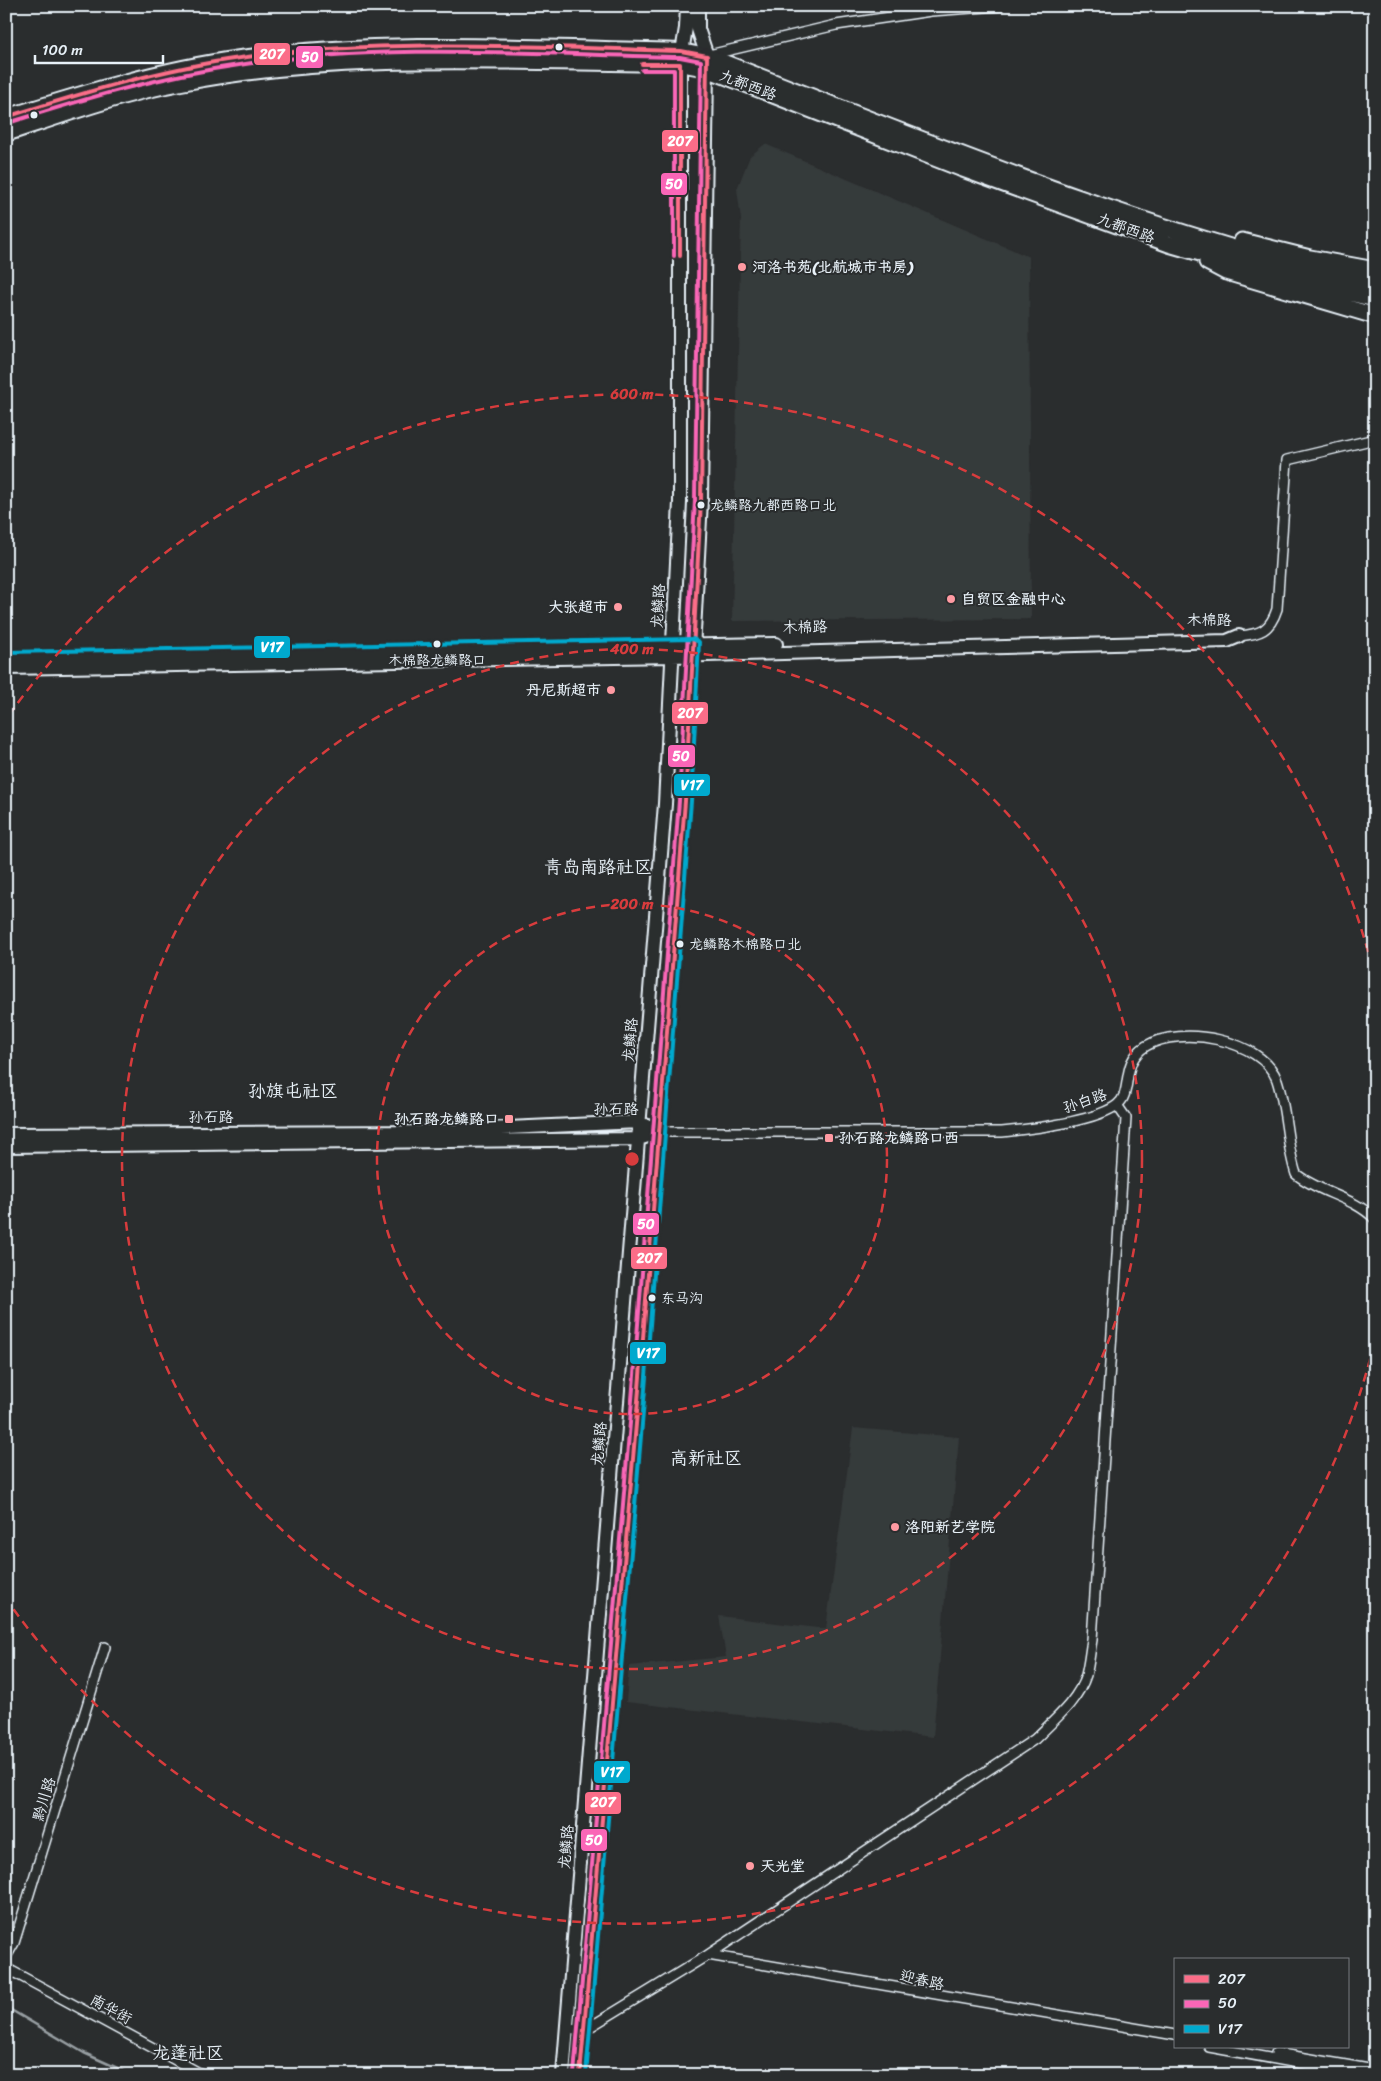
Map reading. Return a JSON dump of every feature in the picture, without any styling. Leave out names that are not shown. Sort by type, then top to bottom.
[{"type":"highway","name":"九都西路","points":[[707,62],[1136,217],[1266,259],[1375,285]]},
{"type":"highway","name":"九都西路","points":[[707,62],[960,168],[1169,244],[1294,280],[1375,299]]},
{"type":"highway","points":[[1136,217],[1170,220],[1310,258],[1375,270]]},
{"type":"highway","points":[[1169,244],[1226,272],[1375,316]]},
{"type":"main road","name":"龙鳞路","points":[[563,2075],[665,804],[680,502],[680,58],[686,28],[687,6]]},
{"type":"main road","points":[[580,2075],[685,801],[701,500],[707,62],[698,28],[698,6]]},
{"type":"main road","name":"九都西路","points":[[6,117],[108,86],[240,58],[382,47],[680,58],[707,62]]},
{"type":"main road","name":"九都西路","points":[[6,134],[111,100],[179,83],[241,73],[362,63],[680,58]]},
{"type":"main road","name":"木棉路","points":[[6,668],[693,650],[1226,641],[1239,636]]},
{"type":"main road","name":"木棉路","points":[[6,658],[672,651]]},
{"type":"main road","name":"孙石路","points":[[6,1134],[421,1132],[639,1122],[659,1132]]},
{"type":"main road","name":"孙石路","points":[[6,1146],[638,1139],[659,1132]]},
{"type":"street","points":[[707,62],[836,25],[931,11],[1000,6]]},
{"type":"street","points":[[1239,636],[1254,634],[1264,630],[1273,621],[1277,609],[1287,460],[1375,438]]},
{"type":"street","name":"孙白路","points":[[659,1132],[1002,1132],[1048,1127],[1106,1111],[1117,1105],[1124,1097],[1129,1063],[1145,1047],[1164,1039],[1187,1036],[1210,1038],[1235,1045],[1256,1054],[1269,1066],[1277,1080],[1296,1174],[1306,1182],[1363,1209],[1375,1219]]},
{"type":"street","points":[[567,2028],[585,2030],[708,1955],[1035,1739],[1061,1714],[1079,1691],[1086,1675],[1092,1640],[1126,1118],[1117,1105]]},
{"type":"street","name":"黔川路","points":[[6,1957],[14,1943],[105,1647]]},
{"type":"street","points":[[708,1955],[889,1987]]},
{"type":"street","name":"南华街","points":[[6,1968],[203,2075]]},
{"type":"street","name":"迎春路","points":[[889,1987],[937,1993],[1174,2035]]},
{"type":"street","name":"迎春路","points":[[889,1987],[936,1998],[1174,2041]]},
{"type":"street","points":[[1215,2048],[1369,2072]]},
{"type":"street","points":[[1248,2048],[1351,2070]]},
{"type":"shaded area","points":[[765,144],[1029,257],[1031,619],[732,621],[741,219],[737,189],[750,156]]},
{"type":"shaded area","name":"洛阳新艺学院","points":[[853,1428],[959,1437],[933,1737],[626,1702],[629,1666],[726,1657],[719,1616],[826,1629]]},
{"type":"waterway","points":[[6,2007],[84,2053],[133,2075]]},
{"type":"transit line","name":"207","points":[[6,117],[93,91],[181,68],[240,58],[295,52],[405,46],[515,46],[681,51],[707,56],[701,500],[685,801],[639,1389],[580,2075]]},
{"type":"transit line","name":"50","points":[[8,123],[94,97],[180,75],[294,58],[404,52],[515,52],[680,57],[701,61],[695,500],[679,801],[633,1388],[574,2074]]},
{"type":"transit line","name":"207","points":[[642,64],[680,64],[680,256]]},
{"type":"transit line","name":"50","points":[[642,70],[674,70],[674,256]]},
{"type":"transit line","name":"V17","points":[[6,652],[693,639],[699,642],[691,801],[645,1389],[586,2075]]},
{"type":"place","name":"河洛书苑(北航城市书房)","points":[[742,267]]},
{"type":"place","name":"龙鳞路九都西路口北","points":[[701,505]]},
{"type":"place","name":"自贸区金融中心","points":[[951,599]]},
{"type":"place","name":"大张超市","points":[[618,607]]},
{"type":"place","name":"木棉路龙鳞路口","points":[[437,644]]},
{"type":"place","name":"丹尼斯超市","points":[[611,690]]},
{"type":"place","name":"龙鳞路木棉路口北","points":[[680,944]]},
{"type":"place","name":"孙石路龙鳞路口","points":[[509,1119]]},
{"type":"place","name":"孙石路龙鳞路口西","points":[[829,1138]]},
{"type":"place","name":"东马沟","points":[[652,1298]]},
{"type":"place","name":"洛阳新艺学院","points":[[895,1527]]},
{"type":"place","name":"天光堂","points":[[750,1866]]},
{"type":"district","name":"青岛南路社区","points":[[598,867]]},
{"type":"district","name":"孙旗屯社区","points":[[293,1091]]},
{"type":"district","name":"高新社区","points":[[706,1458]]},
{"type":"district","name":"龙蓬社区","points":[[188,2053]]}]
